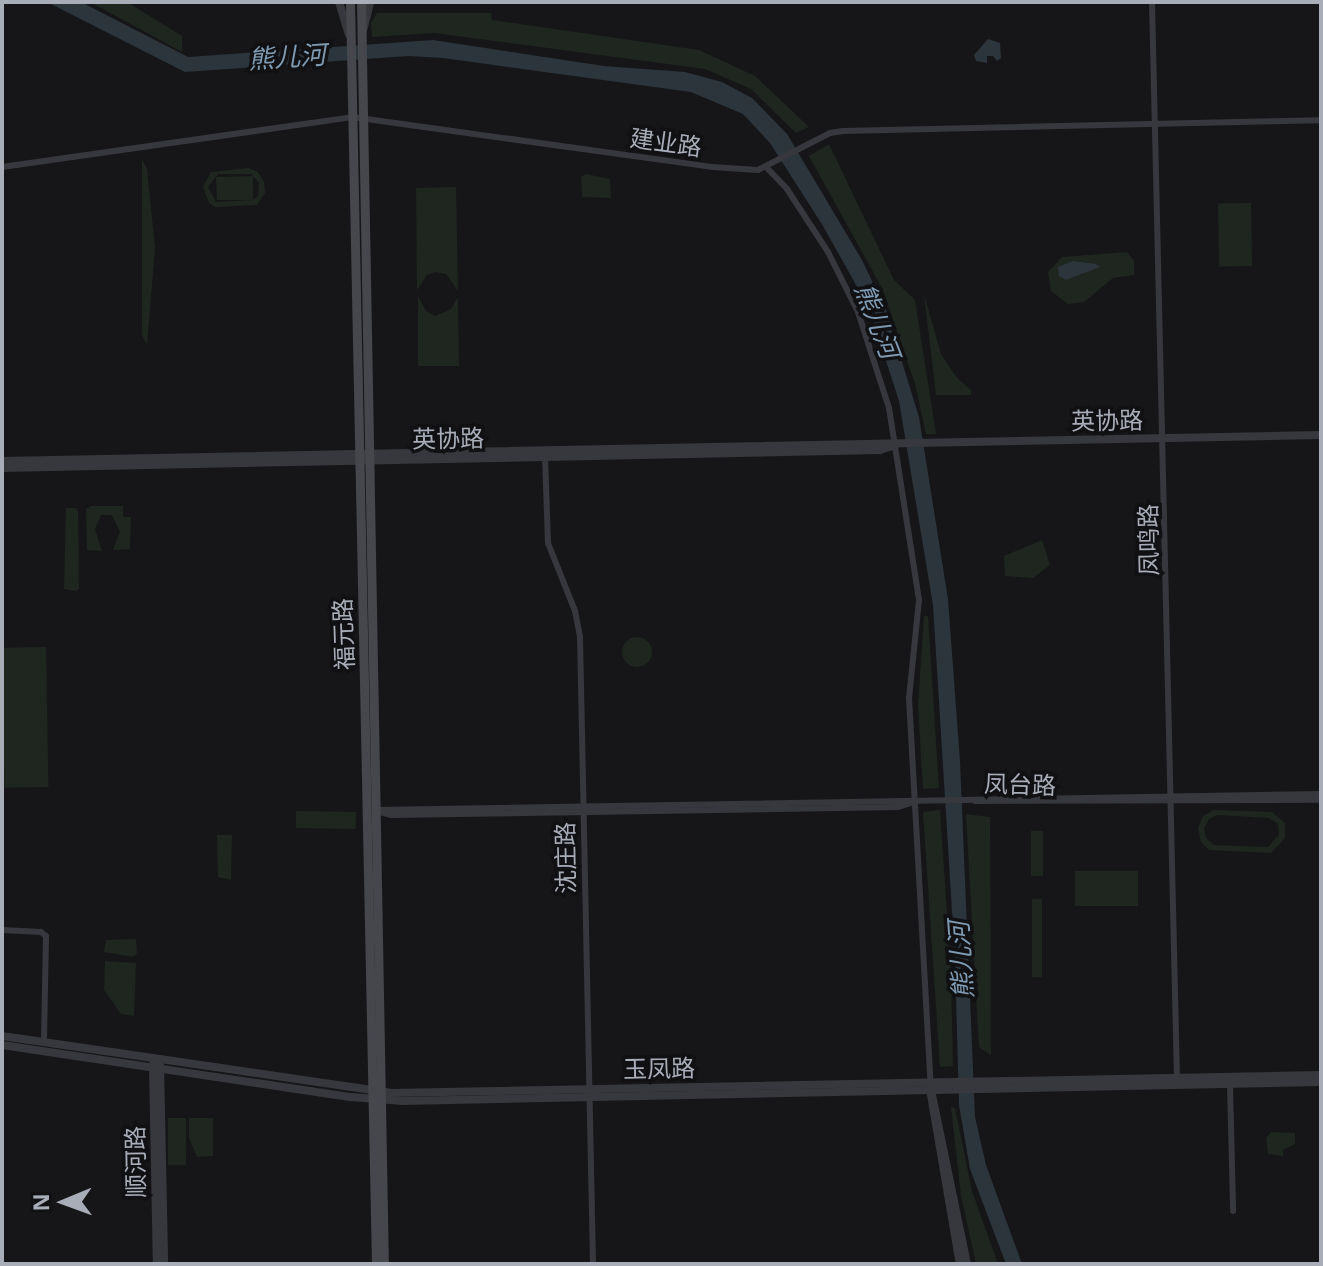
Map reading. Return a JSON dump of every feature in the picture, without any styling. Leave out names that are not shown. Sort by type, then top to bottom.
[{"type":"main road","name":"福元路","points":[[350,2],[356,40]]},
{"type":"main road","name":"福元路","points":[[361,2],[352,117],[375,810],[376,1264]]},
{"type":"main road","name":"福元路","points":[[356,64],[363,117],[364,457],[377,1096],[384,1264]]},
{"type":"street","points":[[339,2],[356,40]]},
{"type":"street","points":[[356,40],[370,2]]},
{"type":"street","name":"凤鸣路","points":[[1152,2],[1177,1078]]},
{"type":"street","name":"建业路","points":[[2,167],[363,117],[712,167],[767,168]]},
{"type":"street","points":[[960,1264],[931,1108],[909,688],[919,600],[898,445],[887,397],[858,312],[828,252],[787,189],[767,168],[802,147],[843,131],[1321,120]]},
{"type":"street","name":"英协路","points":[[2,468],[1321,435]]},
{"type":"street","name":"英协路","points":[[2,461],[545,456],[880,450],[898,445]]},
{"type":"street","name":"沈庄路","points":[[545,456],[548,543],[575,611],[580,637],[593,1264]]},
{"type":"street","name":"凤台路","points":[[375,810],[391,815],[582,808],[898,807],[915,802],[972,800],[983,804],[1321,794]]},
{"type":"street","name":"凤台路","points":[[1171,799],[1321,800]]},
{"type":"street","points":[[2,930],[41,932],[46,936],[44,1043]]},
{"type":"street","name":"玉凤路","points":[[2,1036],[157,1064]]},
{"type":"street","name":"玉凤路","points":[[2,1045],[377,1096],[1321,1082]]},
{"type":"street","name":"顺河路","points":[[157,1064],[157,1264]]},
{"type":"street","name":"顺河路","points":[[157,1064],[164,1264]]},
{"type":"street","name":"玉凤路","points":[[984,1086],[1321,1075]]},
{"type":"street","points":[[1230,1084],[1233,1211]]},
{"type":"street","points":[[931,1087],[967,1264]]},
{"type":"shaded area","points":[[90,2],[127,2],[182,36],[182,52]]},
{"type":"shaded area","points":[[377,13],[491,13],[492,20],[699,50],[755,76],[809,127],[796,133],[751,89],[705,69],[434,33],[372,37],[371,23]]},
{"type":"shaded area","points":[[829,144],[894,280],[915,300],[936,434],[926,434],[915,384],[883,290],[809,156]]},
{"type":"shaded area","points":[[142,159],[147,169],[155,248],[147,345],[142,335]]},
{"type":"shaded area","points":[[249,168],[258,172],[264,182],[265,193],[257,205],[215,207],[209,203],[203,187],[211,172]],"holes":[[[218,174],[251,174],[259,183],[258,196],[253,200],[216,202],[208,187]]]},
{"type":"shaded area","points":[[586,174],[610,179],[611,198],[582,197],[581,177]]},
{"type":"shaded area","points":[[253,176],[253,200],[217,200],[216,177]]},
{"type":"shaded area","points":[[456,187],[458,291],[446,274],[435,272],[427,275],[417,290],[416,188]]},
{"type":"shaded area","points":[[1251,203],[1252,266],[1219,267],[1218,204]]},
{"type":"shaded area","points":[[1127,252],[1134,261],[1134,275],[1113,278],[1084,302],[1068,304],[1051,291],[1048,272],[1062,257]]},
{"type":"shaded area","points":[[924,294],[941,354],[957,378],[971,390],[971,395],[936,395]]},
{"type":"shaded area","points":[[418,296],[426,311],[435,316],[451,309],[458,297],[459,366],[418,366]]},
{"type":"shaded area","points":[[91,506],[123,506],[123,517],[131,517],[130,549],[113,550],[120,532],[112,515],[101,515],[95,529],[102,551],[87,550],[86,509]]},
{"type":"shaded area","points":[[66,508],[76,508],[78,512],[79,589],[76,591],[64,589]]},
{"type":"shaded area","points":[[1042,540],[1050,565],[1033,578],[1005,576],[1004,556]]},
{"type":"shaded area","points":[[924,616],[928,616],[939,788],[923,789],[918,706]]},
{"type":"shaded area","points":[[637,637],[643,638],[651,646],[651,658],[643,666],[637,667],[631,666],[623,658],[622,652],[623,646],[631,638]]},
{"type":"shaded area","points":[[46,647],[48,787],[4,788],[2,648]]},
{"type":"shaded area","points":[[940,810],[951,972],[953,1066],[940,1067],[923,812]]},
{"type":"shaded area","points":[[1214,810],[1272,812],[1285,823],[1285,838],[1271,853],[1209,850],[1201,842],[1198,828],[1203,816]],"holes":[[[1218,815],[1269,818],[1278,824],[1279,835],[1268,847],[1214,845],[1206,838],[1204,828],[1209,819]]]},
{"type":"shaded area","points":[[296,811],[356,812],[356,829],[296,828]]},
{"type":"shaded area","points":[[966,814],[990,817],[991,1055],[979,1047]]},
{"type":"shaded area","points":[[1031,831],[1043,831],[1043,876],[1031,876]]},
{"type":"shaded area","points":[[217,835],[232,835],[231,880],[218,877]]},
{"type":"shaded area","points":[[1075,871],[1138,871],[1138,906],[1075,906]]},
{"type":"shaded area","points":[[1032,899],[1042,899],[1042,977],[1032,977]]},
{"type":"shaded area","points":[[136,939],[137,953],[133,957],[104,952],[106,940]]},
{"type":"shaded area","points":[[105,961],[136,963],[134,1016],[121,1014],[104,990]]},
{"type":"shaded area","points":[[951,1107],[955,1108],[972,1191],[998,1264],[976,1264],[961,1196]]},
{"type":"shaded area","points":[[168,1118],[186,1118],[186,1165],[168,1165]]},
{"type":"shaded area","points":[[189,1118],[213,1118],[213,1156],[197,1157],[189,1138]]},
{"type":"shaded area","points":[[1271,1132],[1295,1133],[1295,1144],[1283,1150],[1283,1156],[1268,1154],[1266,1138]]},
{"type":"water","name":"熊儿河","points":[[47,2],[81,2],[188,57],[433,40],[604,66],[685,72],[722,82],[752,98],[787,134],[862,260],[886,310],[919,417],[948,599],[960,761],[975,1117],[986,1165],[1022,1264],[1006,1264],[970,1169],[959,1105],[955,959],[933,605],[899,401],[869,308],[823,226],[770,143],[743,114],[691,92],[443,58],[408,56],[185,72]]},
{"type":"water","points":[[988,39],[1000,43],[1001,58],[997,61],[993,56],[987,56],[987,63],[976,61],[974,55]]},
{"type":"water","points":[[1073,261],[1100,267],[1066,280],[1059,276],[1058,267]]}]
